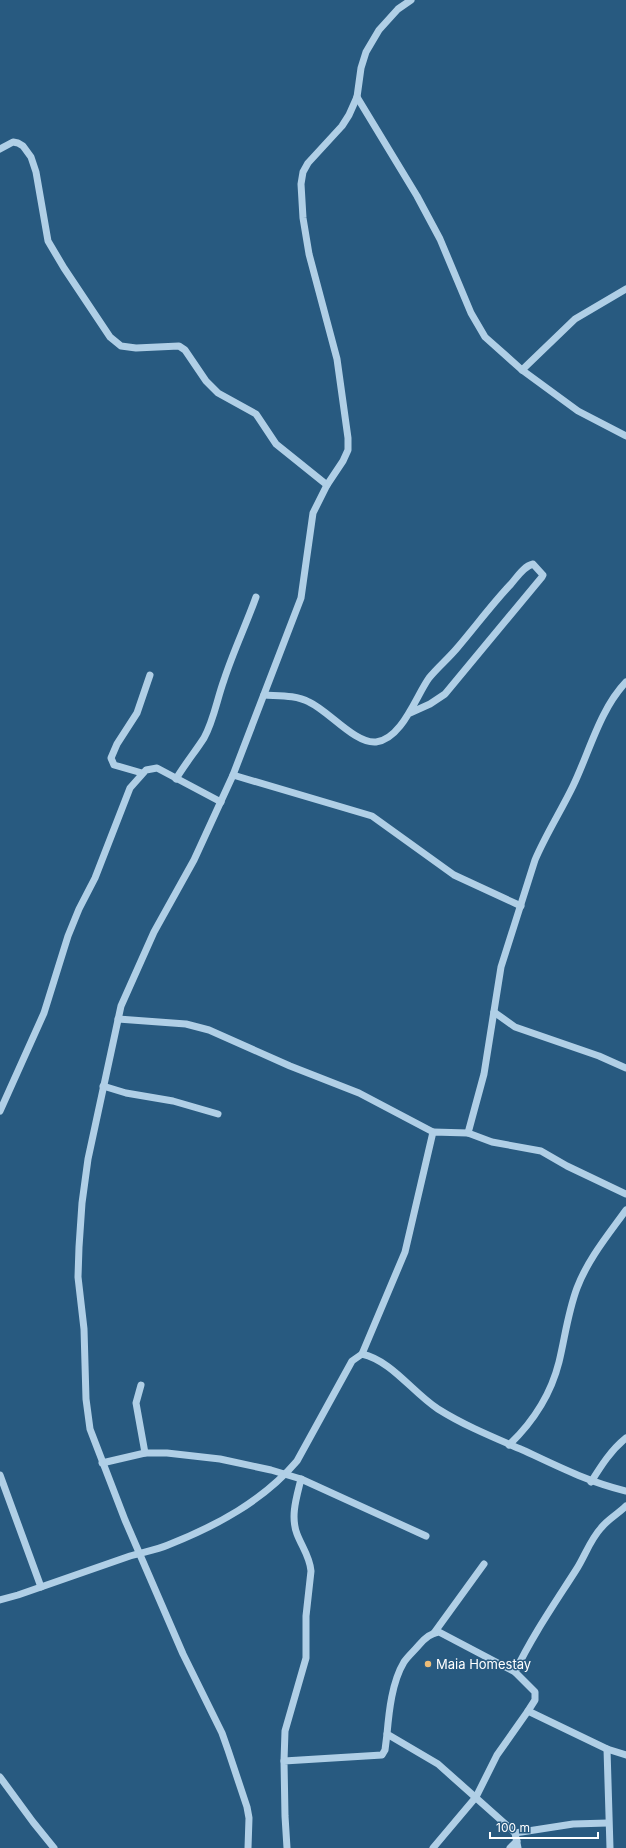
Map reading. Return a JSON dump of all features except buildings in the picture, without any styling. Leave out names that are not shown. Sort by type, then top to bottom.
[{"type":"street","points":[[248,1848],[249,1818],[247,1807],[226,1744],[183,1654],[102,1463],[90,1429],[86,1399],[84,1329],[79,1292],[78,1261],[82,1203],[88,1160],[103,1086],[118,1019],[128,988],[154,932],[194,860],[233,775],[301,598],[313,513],[327,485],[344,461],[348,450],[348,438],[337,359],[309,254],[303,218],[300,184],[303,172],[308,163],[342,126],[357,97],[366,52],[378,30],[398,9],[411,0]]},
{"type":"street","points":[[357,97],[440,239],[471,313],[485,337],[522,370],[578,411],[626,436]]},
{"type":"street","points":[[0,149],[13,142],[23,146],[31,157],[36,172],[48,241],[54,253],[110,338],[121,346],[136,348],[179,346],[185,350],[206,380],[218,393],[256,414],[276,444],[327,485]]},
{"type":"street","points":[[522,370],[575,319],[626,289]]},
{"type":"street","points":[[264,695],[299,698],[311,702],[358,737],[375,742],[386,738],[410,713],[416,699],[429,678],[454,652],[502,594],[527,566],[533,564],[537,566],[541,571],[542,578],[464,673],[445,694],[430,704],[410,713]]},
{"type":"street","points":[[176,779],[204,738],[212,720],[230,663],[256,597]]},
{"type":"street","points":[[142,774],[114,765],[111,758],[117,744],[137,713],[150,676]]},
{"type":"street","points":[[468,1133],[484,1074],[501,967],[535,860],[542,843],[574,785],[610,703],[626,682]]},
{"type":"street","points":[[0,1111],[44,1013],[68,936],[79,909],[95,878],[120,810],[130,788],[142,774],[151,768],[157,768],[221,802]]},
{"type":"street","points":[[233,775],[372,816],[454,875],[521,906]]},
{"type":"street","points":[[494,1012],[515,1027],[599,1056],[626,1068]]},
{"type":"street","points":[[118,1019],[186,1024],[209,1030],[290,1066],[359,1093],[433,1132],[468,1133],[492,1142],[541,1151],[567,1166],[626,1194]]},
{"type":"street","points":[[103,1086],[126,1093],[173,1101],[218,1114]]},
{"type":"street","points":[[0,1600],[168,1545],[223,1520],[246,1507],[286,1474],[301,1456],[352,1361],[362,1354],[405,1252],[433,1132]]},
{"type":"street","points":[[510,1445],[525,1430],[535,1416],[550,1388],[558,1362],[569,1311],[583,1273],[595,1252],[626,1210]]},
{"type":"street","points":[[362,1354],[377,1360],[391,1369],[416,1393],[437,1408],[479,1432],[591,1482],[626,1491]]},
{"type":"street","points":[[141,1385],[136,1403],[145,1453]]},
{"type":"street","points":[[591,1482],[616,1446],[626,1438]]},
{"type":"street","points":[[102,1463],[145,1453],[202,1456],[286,1474],[301,1479],[426,1536]]},
{"type":"street","points":[[0,1475],[41,1587]]},
{"type":"street","points":[[287,1848],[284,1761],[285,1731],[305,1665],[306,1616],[311,1571],[310,1564],[297,1534],[294,1521],[301,1479]]},
{"type":"street","points":[[515,1672],[530,1641],[580,1563],[593,1538],[603,1525],[617,1515],[626,1506]]},
{"type":"street","points":[[284,1761],[382,1755],[385,1750],[393,1694],[404,1663],[422,1642],[434,1633],[484,1564]]},
{"type":"street","points":[[433,1848],[442,1835],[476,1797],[497,1755],[535,1700],[535,1692],[515,1672],[448,1636],[439,1632],[434,1633]]},
{"type":"street","points":[[528,1711],[607,1749],[626,1755]]},
{"type":"street","points":[[387,1734],[438,1764],[515,1833],[518,1844],[510,1848]]},
{"type":"street","points":[[607,1749],[608,1823],[610,1848]]},
{"type":"street","points":[[0,1777],[54,1848]]},
{"type":"street","points":[[515,1833],[573,1824],[608,1823]]},
{"type":"place","name":"Maia Homestay","points":[[428,1664]]}]
